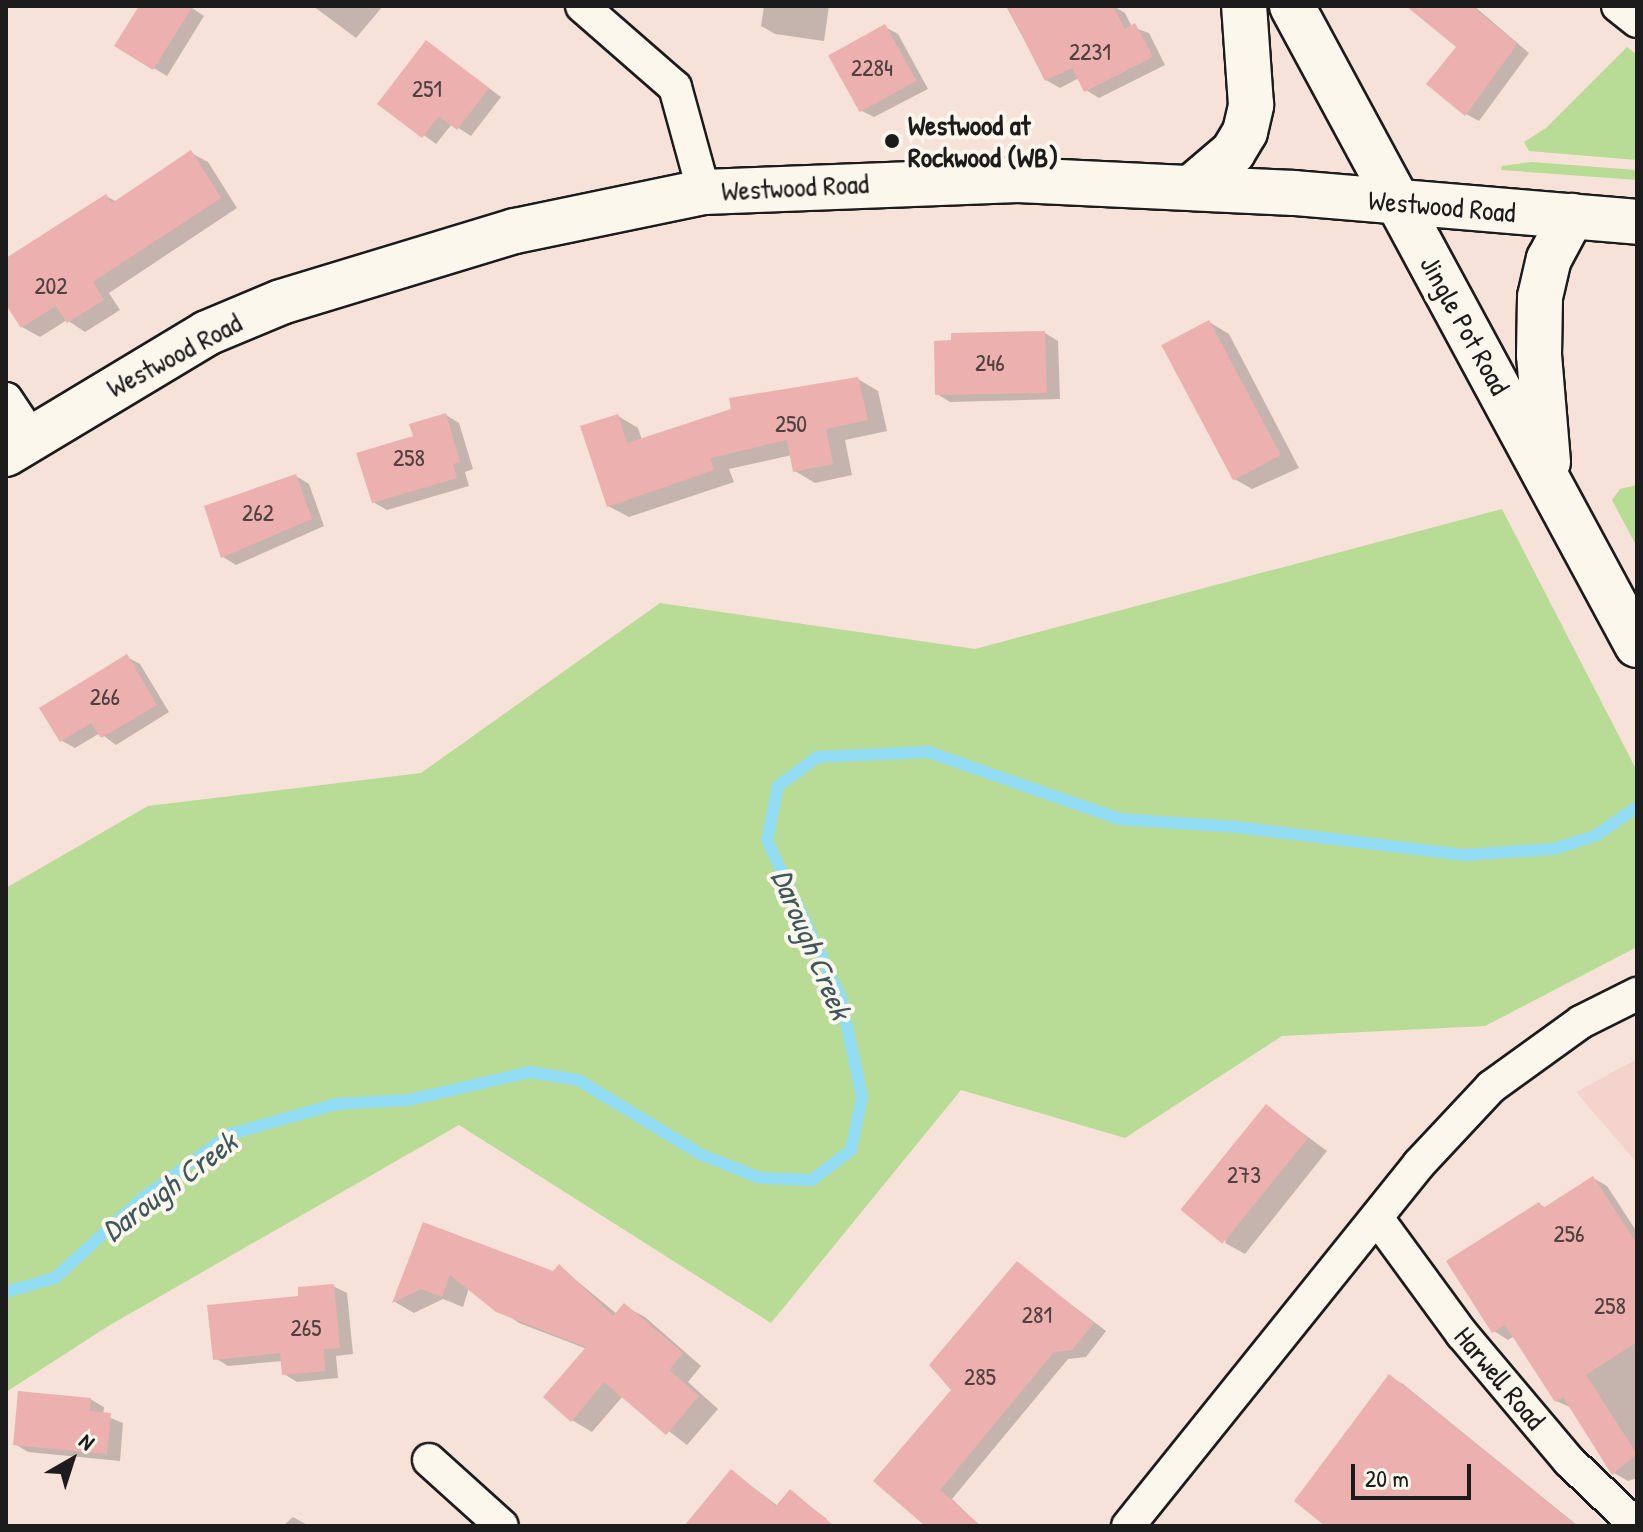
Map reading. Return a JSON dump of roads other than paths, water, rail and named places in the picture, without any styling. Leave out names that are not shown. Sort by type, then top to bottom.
[{"type":"street","points":[[582,6],[675,87],[704,192]]},
{"type":"street","points":[[1192,187],[1233,152],[1245,132],[1251,105],[1244,6]]},
{"type":"street","name":"Jingle Pot Road","points":[[1292,6],[1637,645]]},
{"type":"street","points":[[1618,6],[1637,21]]},
{"type":"street","name":"Westwood Road","points":[[19,446],[207,333],[281,302],[515,231],[704,192],[990,180],[1192,187],[1637,222]]},
{"type":"street","points":[[1550,481],[1539,355],[1540,297],[1549,259],[1572,216]]},
{"type":"street","points":[[6,399],[19,446]]},
{"type":"street","points":[[1128,1526],[1419,1164],[1510,1069],[1581,1022],[1637,994]]},
{"type":"street","name":"Harwell Road","points":[[1377,1218],[1462,1334],[1569,1461],[1637,1526]]},
{"type":"street","points":[[429,1460],[502,1526]]},
{"type":"waterway","name":"Darough Creek","points":[[6,1292],[55,1278],[140,1200],[230,1134],[337,1104],[409,1100],[530,1072],[578,1080],[702,1155],[760,1178],[812,1180],[851,1150],[862,1097],[841,998],[767,840],[778,786],[817,757],[928,752],[1119,819],[1236,827],[1465,855],[1554,849],[1595,836],[1637,807]]},
{"type":"place","name":"Westwood at Rockwood (WB)","points":[[892,141]]}]
